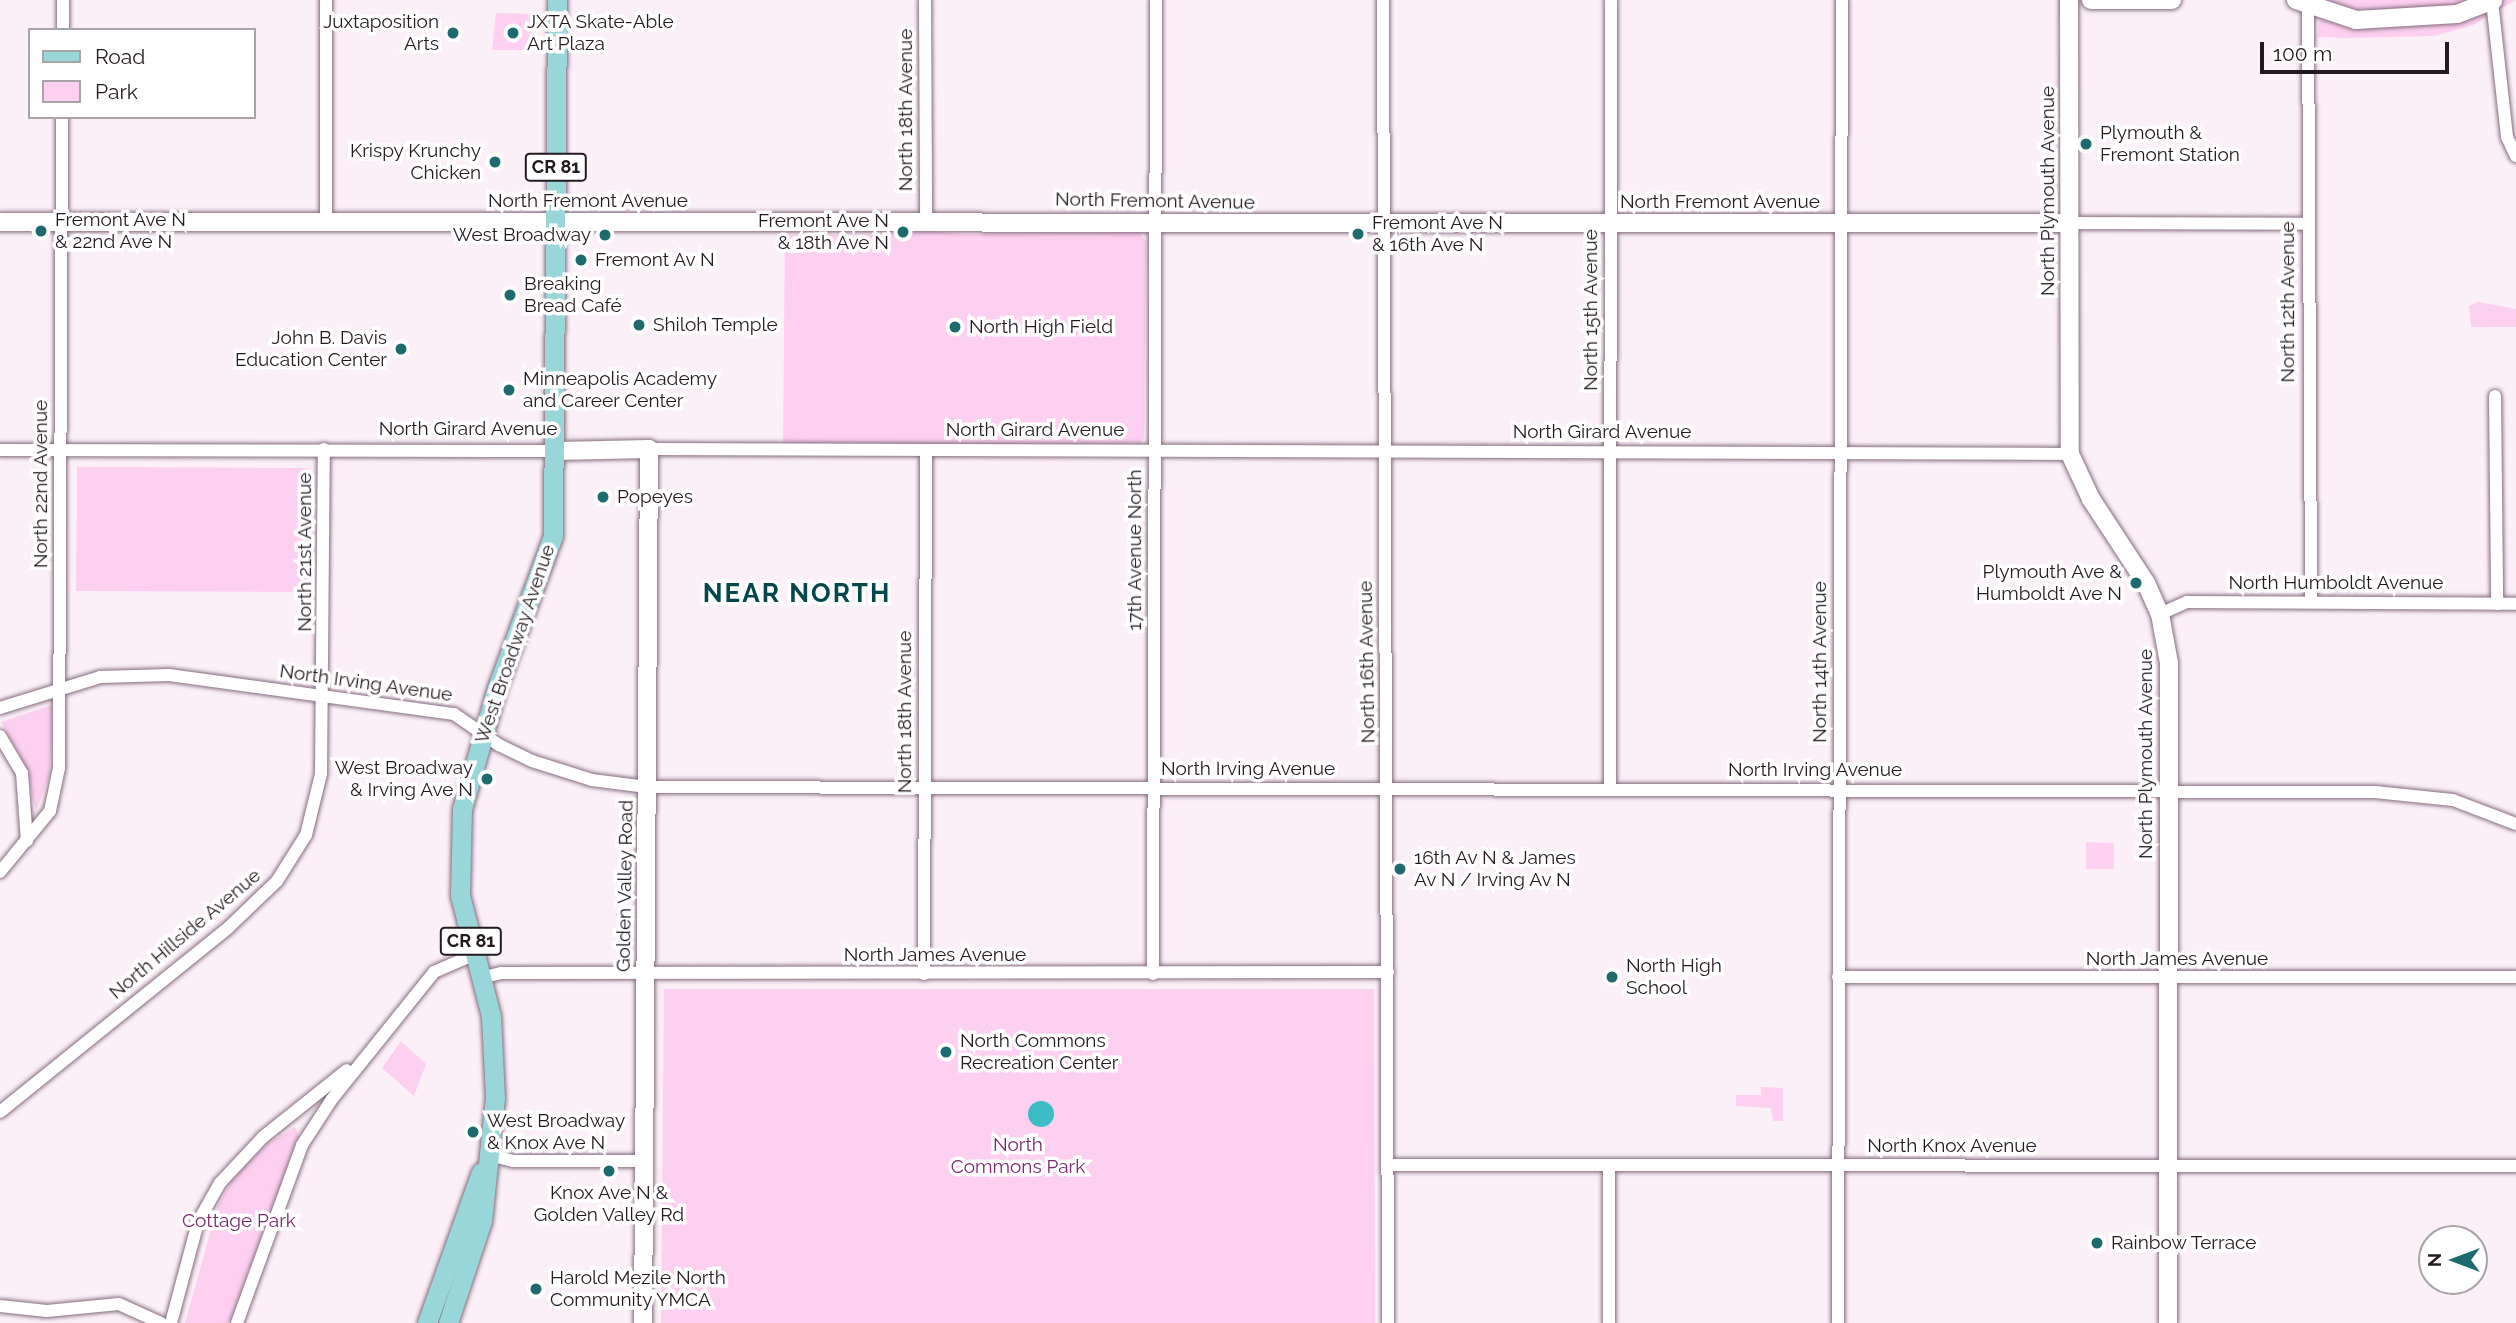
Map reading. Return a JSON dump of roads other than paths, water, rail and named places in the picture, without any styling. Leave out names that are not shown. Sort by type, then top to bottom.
[{"type":"main road","name":"West Broadway Avenue","points":[[448,1323],[482,1221],[495,1057],[481,978],[460,895],[458,847],[462,809],[482,733],[545,566],[553,536],[556,452],[557,0]]},
{"type":"main road","name":"West Broadway Avenue","points":[[427,1323],[488,1155]]},
{"type":"street","points":[[63,0],[63,28]]},
{"type":"street","points":[[326,0],[326,223]]},
{"type":"street","name":"North 18th Avenue","points":[[925,0],[926,220]]},
{"type":"street","name":"17th Avenue North","points":[[1153,974],[1156,0]]},
{"type":"street","name":"North 16th Avenue","points":[[1383,0],[1382,453],[1389,789],[1388,1323]]},
{"type":"street","name":"North 15th Avenue","points":[[1610,789],[1611,0]]},
{"type":"street","name":"North 14th Avenue","points":[[1838,1323],[1838,453],[1842,0]]},
{"type":"street","name":"North Plymouth Avenue","points":[[2069,0],[2070,454],[2091,499],[2146,583],[2160,614],[2169,663],[2168,1323]]},
{"type":"street","points":[[2091,0],[2172,0]]},
{"type":"street","points":[[2304,1],[2357,20],[2458,14],[2493,0],[2507,136],[2516,156]]},
{"type":"street","name":"North 12th Avenue","points":[[2304,1],[2311,600]]},
{"type":"street","name":"North 22nd Avenue","points":[[0,872],[50,811],[57,786],[60,687],[62,119]]},
{"type":"street","name":"North Fremont Avenue","points":[[0,222],[926,220],[1382,226],[1416,221],[2308,224]]},
{"type":"street","points":[[2494,396],[2497,604]]},
{"type":"street","name":"North Girard Avenue","points":[[0,450],[324,449],[556,452],[649,449],[2070,454]]},
{"type":"street","name":"North 21st Avenue","points":[[324,449],[324,697]]},
{"type":"street","name":"Golden Valley Road","points":[[643,1323],[649,449]]},
{"type":"street","name":"North 18th Avenue","points":[[924,975],[926,451]]},
{"type":"street","name":"North Humboldt Avenue","points":[[2160,614],[2187,602],[2311,600],[2516,604]]},
{"type":"street","name":"North Irving Avenue","points":[[0,708],[60,687],[140,674],[454,713],[482,733],[564,772],[647,786],[1389,789],[1839,787],[2413,794],[2464,803],[2516,824]]},
{"type":"street","name":"North Hillside Avenue","points":[[0,1112],[228,928],[277,881],[314,815],[321,774],[324,697]]},
{"type":"street","points":[[0,736],[22,773],[27,841]]},
{"type":"street","points":[[237,1323],[302,1145],[366,1054],[434,972],[475,954]]},
{"type":"street","name":"North James Avenue","points":[[481,978],[501,973],[924,975],[1388,972]]},
{"type":"street","name":"North James Avenue","points":[[1838,977],[2516,977]]},
{"type":"street","points":[[171,1323],[198,1222],[220,1183],[262,1137],[366,1054]]},
{"type":"street","points":[[488,1155],[513,1161],[644,1161]]},
{"type":"street","name":"North Knox Avenue","points":[[1387,1165],[2516,1166]]},
{"type":"street","points":[[1609,1165],[1609,1323]]},
{"type":"street","points":[[0,1306],[47,1311],[119,1304],[161,1323]]},
{"type":"water","points":[[1041,1101],[1050,1105],[1054,1114],[1050,1123],[1041,1127],[1032,1123],[1028,1114],[1032,1105]]},
{"type":"place","name":"Juxtaposition Arts","points":[[453,33]]},
{"type":"place","name":"JXTA Skate-Able Art Plaza","points":[[513,33]]},
{"type":"place","name":"Plymouth & Fremont Station","points":[[2086,144]]},
{"type":"place","name":"Krispy Krunchy Chicken","points":[[495,162]]},
{"type":"place","name":"Fremont Ave N & 22nd Ave N","points":[[41,231]]},
{"type":"place","name":"Fremont Ave N & 18th Ave N","points":[[903,232]]},
{"type":"place","name":"Fremont Ave N & 16th Ave N","points":[[1358,234]]},
{"type":"place","name":"West Broadway","points":[[605,235]]},
{"type":"place","name":"Fremont Av N","points":[[581,260]]},
{"type":"place","name":"Breaking Bread Café","points":[[510,295]]},
{"type":"place","name":"Shiloh Temple","points":[[639,325]]},
{"type":"place","name":"North High Field","points":[[955,327]]},
{"type":"place","name":"John B. Davis Education Center","points":[[401,349]]},
{"type":"place","name":"Minneapolis Academy and Career Center","points":[[509,390]]},
{"type":"place","name":"Popeyes","points":[[603,497]]},
{"type":"place","name":"Plymouth Ave & Humboldt Ave N","points":[[2136,583]]},
{"type":"place","name":"West Broadway & Irving Ave N","points":[[487,779]]},
{"type":"place","name":"16th Av N & James Av N / Irving Av N","points":[[1400,869]]},
{"type":"place","name":"North High School","points":[[1612,977]]},
{"type":"place","name":"North Commons Recreation Center","points":[[946,1052]]},
{"type":"place","name":"West Broadway & Knox Ave N","points":[[473,1132]]},
{"type":"place","name":"Knox Ave N & Golden Valley Rd","points":[[609,1171]]},
{"type":"place","name":"Rainbow Terrace","points":[[2097,1243]]},
{"type":"place","name":"Harold Mezile North Community YMCA","points":[[536,1289]]},
{"type":"district","name":"NEAR NORTH","points":[[797,594]]},
{"type":"park label","name":"North Commons Park","points":[[1018,1156]]},
{"type":"park label","name":"Cottage Park","points":[[239,1221]]}]
